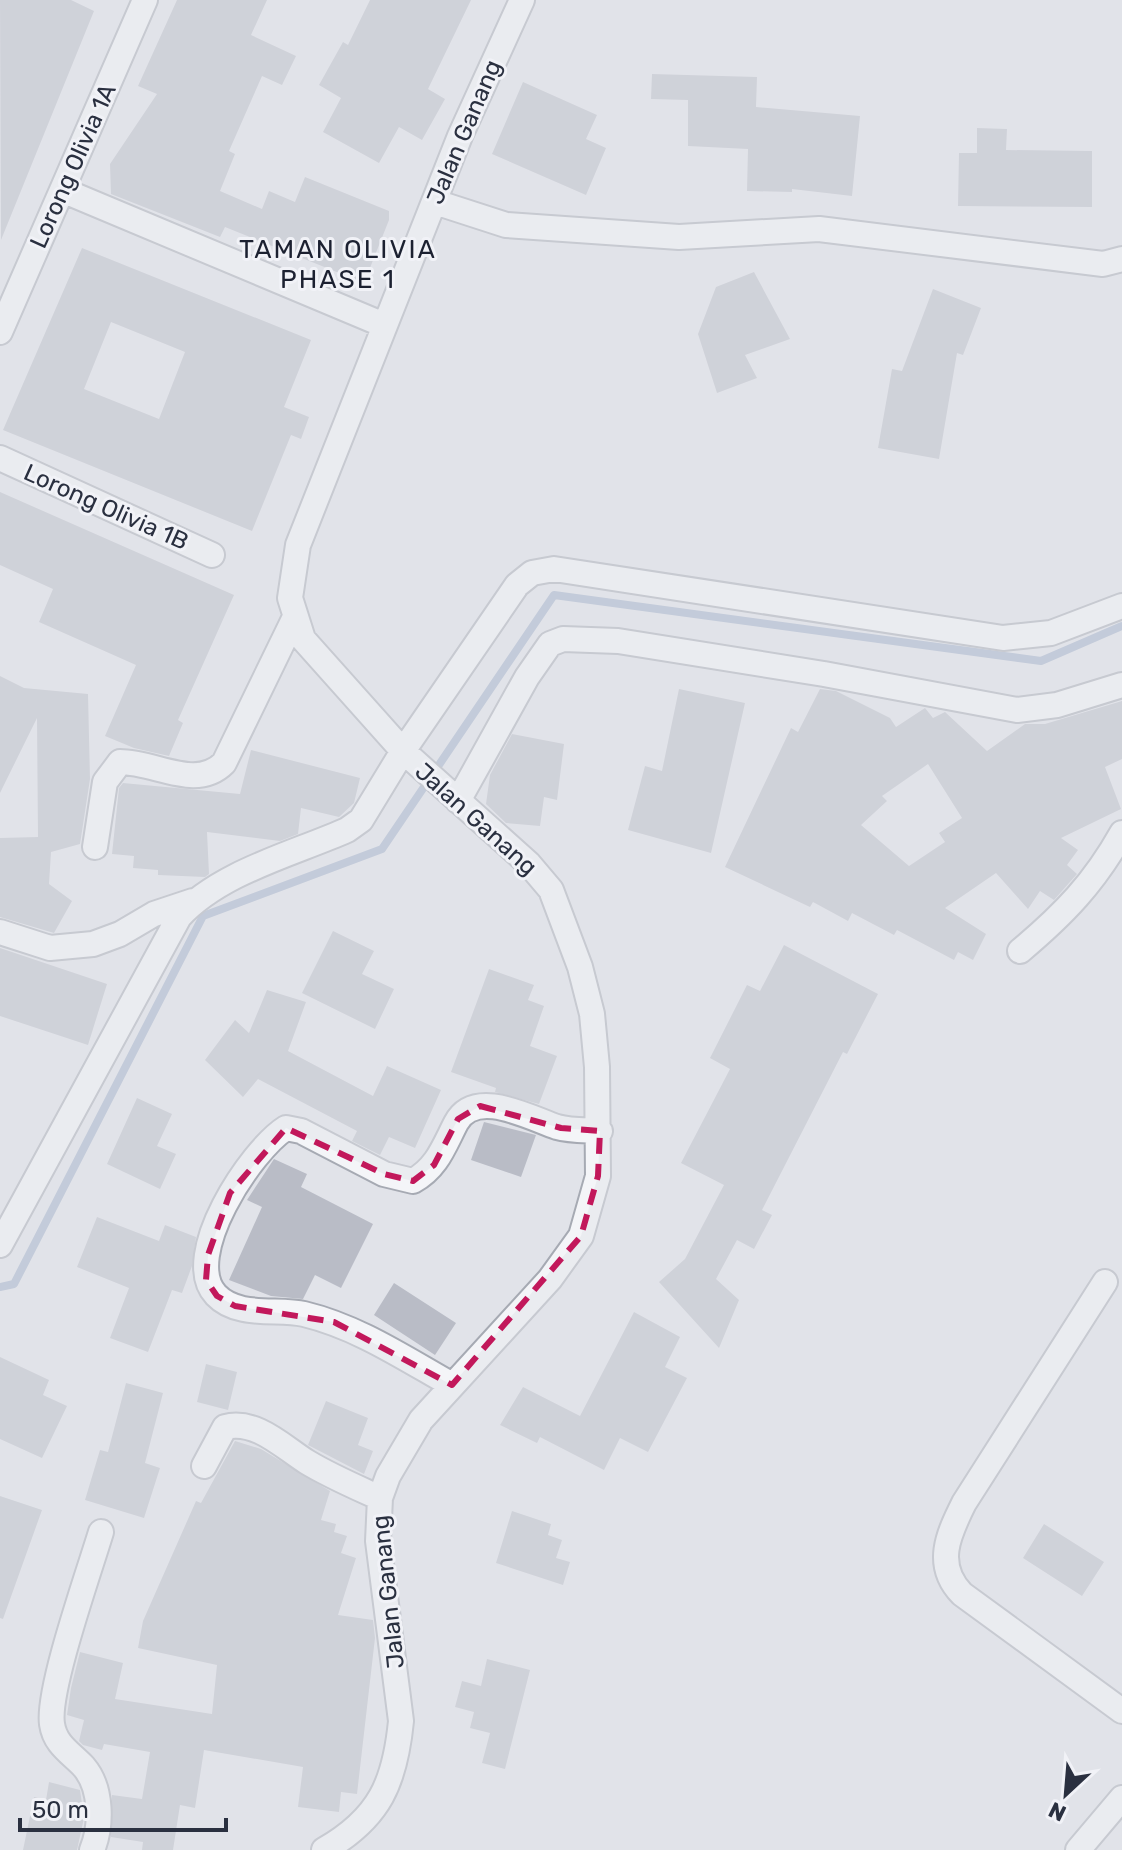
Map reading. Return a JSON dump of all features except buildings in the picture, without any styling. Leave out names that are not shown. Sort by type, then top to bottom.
[{"type":"street","name":"Jalan Ganang","points":[[324,1850],[372,1812],[393,1774],[398,1753],[401,1721],[378,1541],[380,1498],[388,1476],[421,1420],[550,1279],[581,1236],[598,1176],[600,1131],[592,1014],[562,913],[540,876],[407,755],[318,659],[294,619],[290,598],[298,545],[384,325],[522,0]]},
{"type":"street","name":"Lorong Olivia 1A","points":[[0,332],[142,1]]},
{"type":"street","points":[[62,190],[384,325]]},
{"type":"street","points":[[435,202],[506,225],[584,232],[679,237],[819,229],[1103,264],[1122,259]]},
{"type":"street","name":"Lorong Olivia 1B","points":[[0,458],[212,555]]},
{"type":"street","points":[[0,932],[50,948],[81,946],[120,934],[154,914],[195,901],[239,877],[355,826],[407,755],[517,585],[532,573],[554,569],[1003,638],[1051,633],[1122,606]]},
{"type":"street","points":[[95,847],[105,782],[120,762],[199,777],[213,774],[224,763],[294,619]]},
{"type":"street","points":[[453,796],[550,644],[563,639],[618,641],[824,674],[1017,710],[1070,702],[1122,685]]},
{"type":"street","points":[[1020,951],[1066,913],[1103,866],[1122,833]]},
{"type":"street","points":[[0,1245],[167,935],[195,901]]},
{"type":"street","points":[[452,1385],[369,1337],[334,1322],[299,1313],[235,1306],[217,1296],[206,1280],[208,1255],[230,1193],[266,1145],[286,1128],[301,1131],[384,1174],[413,1181],[434,1165],[466,1110],[480,1106],[517,1112],[561,1128],[600,1131]]},
{"type":"street","points":[[1105,1282],[964,1503],[949,1534],[945,1552],[951,1582],[962,1594],[1122,1711]]},
{"type":"street","points":[[204,1466],[225,1427],[237,1424],[278,1440],[306,1461],[380,1498]]},
{"type":"street","points":[[92,1850],[99,1822],[97,1795],[86,1770],[58,1743],[51,1708],[101,1532]]},
{"type":"street","points":[[1078,1850],[1122,1798]]},
{"type":"highlighted area","points":[[480,1106],[561,1128],[600,1131],[598,1176],[581,1236],[452,1385],[334,1322],[235,1306],[217,1296],[206,1280],[208,1255],[230,1193],[286,1128],[384,1174],[413,1181],[434,1165],[458,1119]]},
{"type":"waterway","points":[[0,1287],[14,1284],[203,916],[382,849],[554,595],[1041,661],[1122,626]]},
{"type":"district","name":"TAMAN OLIVIA PHASE 1","points":[[338,264]]}]
